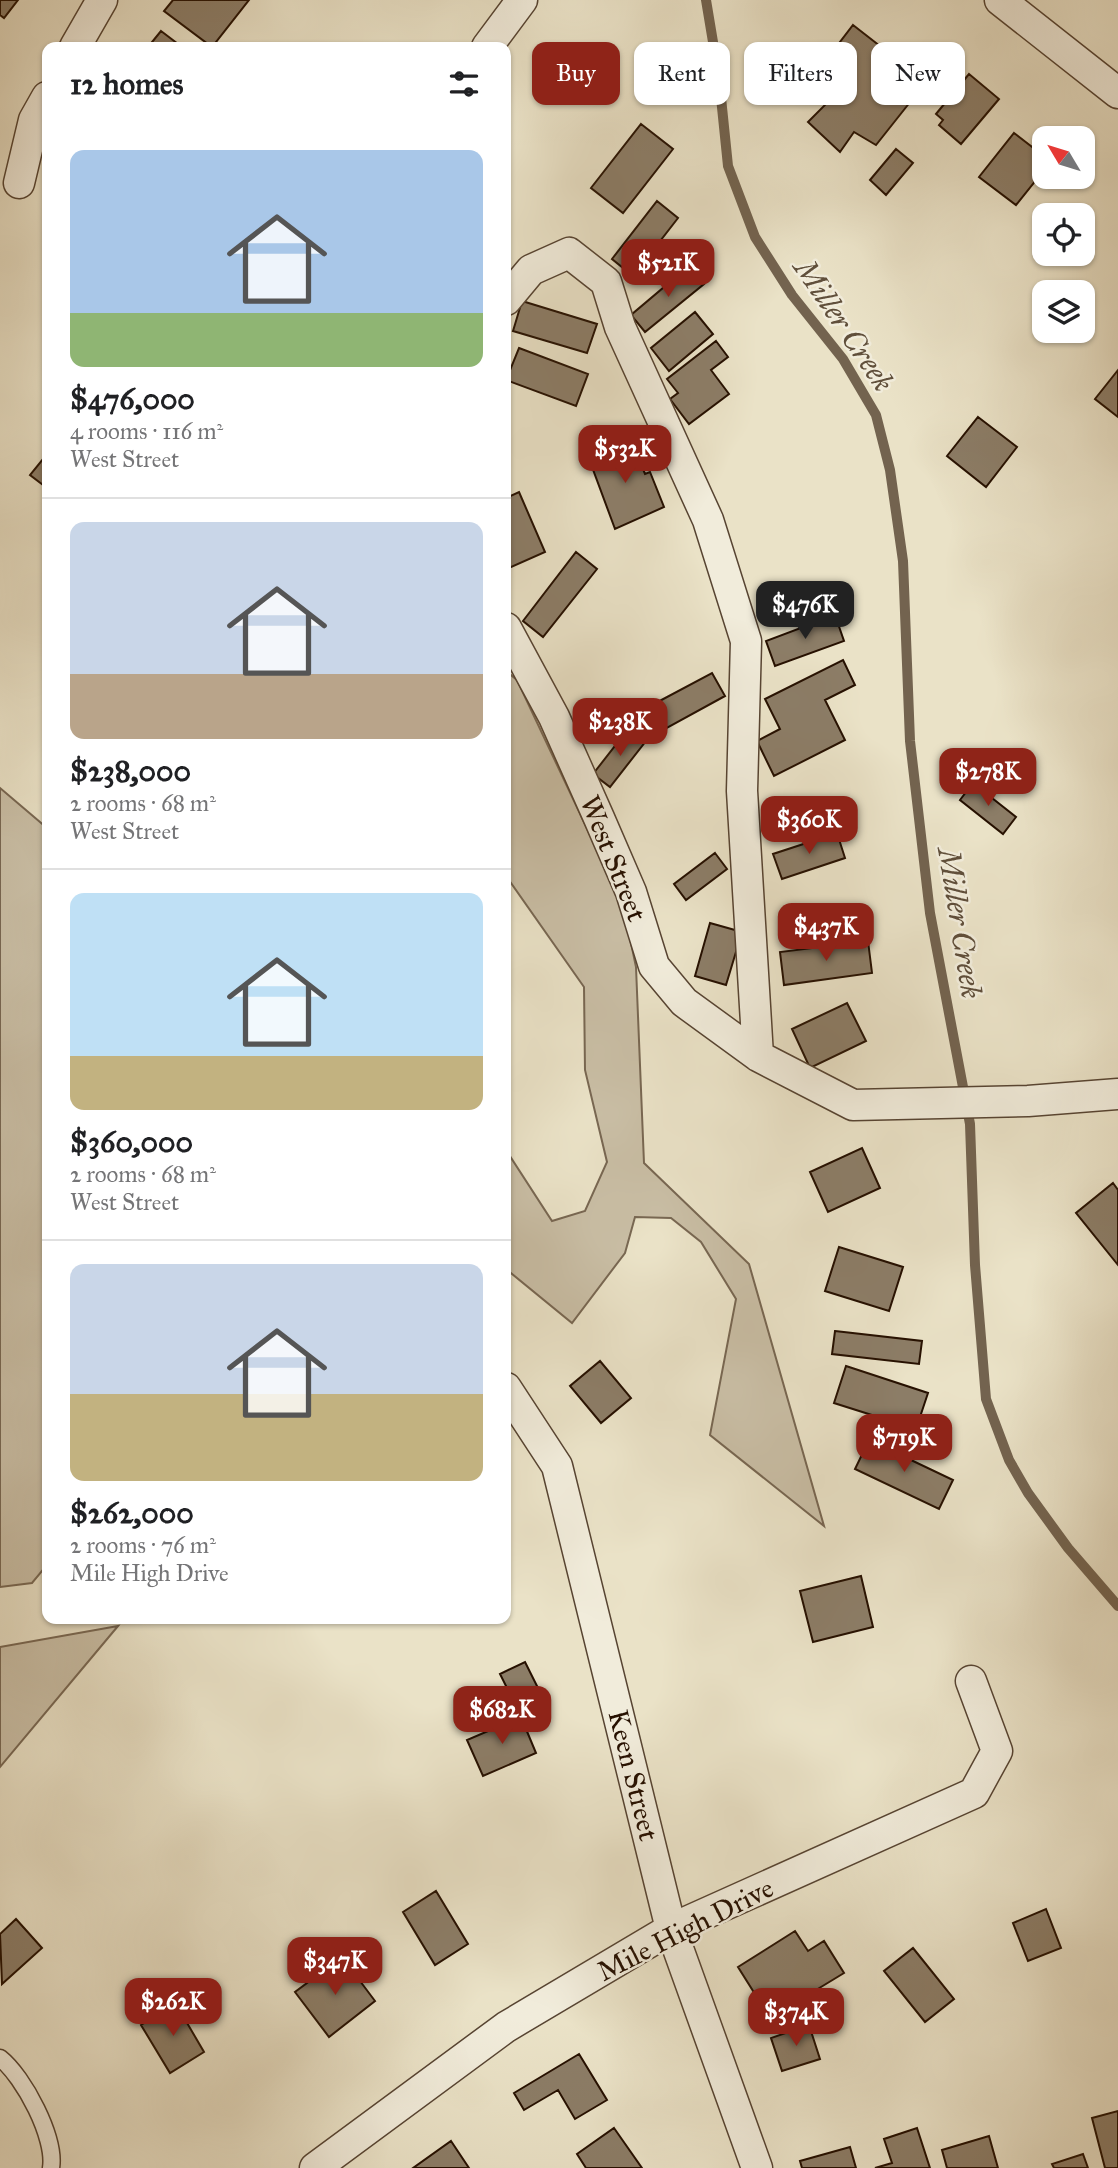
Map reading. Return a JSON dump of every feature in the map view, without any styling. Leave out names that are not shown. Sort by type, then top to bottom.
[{"type":"street","points":[[78,42],[102,0]]},
{"type":"street","points":[[491,42],[522,0]]},
{"type":"street","points":[[1000,0],[1118,93]]},
{"type":"street","points":[[19,183],[34,120],[42,106]]},
{"type":"street","points":[[511,294],[531,270],[569,253],[606,282],[620,327],[708,520],[746,641],[743,791],[758,1056]]},
{"type":"street","name":"West Street","points":[[511,637],[554,717],[599,818],[631,892],[654,966],[684,1002],[758,1056],[853,1104],[988,1102],[1118,1094]]},
{"type":"street","name":"Keen Street","points":[[511,1396],[557,1466],[671,1929],[757,2168]]},
{"type":"street","name":"Mile High Drive","points":[[315,2168],[506,2027],[671,1929],[974,1794],[997,1751],[971,1681]]},
{"type":"lane","points":[[0,2059],[12,2068],[36,2110],[53,2157],[51,2168]]},
{"type":"shaded area","points":[[511,675],[517,680],[623,905],[636,967],[644,1163],[749,1264],[824,1526],[710,1435],[736,1299],[701,1242],[671,1218],[635,1217],[625,1253],[572,1323],[511,1273],[511,1158],[552,1221],[585,1211],[607,1162],[585,1070],[584,987],[511,883]]},
{"type":"shaded area","points":[[0,788],[42,824],[42,1571],[32,1583],[0,1587]]},
{"type":"shaded area","points":[[118,1626],[0,1767],[0,1647]]},
{"type":"building","points":[[0,0],[18,0],[4,18],[0,15]]},
{"type":"building","points":[[173,0],[249,0],[216,42],[205,42],[164,11]]},
{"type":"building","points":[[853,25],[875,42],[871,42],[871,105],[908,105],[876,145],[854,132],[840,152],[808,122],[825,105],[857,105],[857,42],[840,42]]},
{"type":"building","points":[[161,31],[175,42],[152,42]]},
{"type":"building","points":[[969,74],[999,99],[961,144],[939,125],[943,120],[936,114],[943,105],[965,105],[965,79]]},
{"type":"building","points":[[641,124],[673,149],[623,213],[591,188]]},
{"type":"building","points":[[1014,133],[1032,147],[1032,185],[1016,205],[979,177]]},
{"type":"building","points":[[896,149],[913,163],[886,195],[870,180]]},
{"type":"building","points":[[657,201],[678,218],[633,276],[612,259]]},
{"type":"building","points":[[689,266],[704,284],[645,332],[631,315]]},
{"type":"building","points":[[522,301],[597,324],[587,353],[513,331]]},
{"type":"building","points":[[695,312],[713,334],[669,371],[651,348]]},
{"type":"building","points":[[716,341],[728,357],[711,370],[729,394],[689,424],[670,399],[678,393],[667,379]]},
{"type":"building","points":[[519,348],[588,374],[576,406],[511,382],[511,368]]},
{"type":"building","points":[[1118,370],[1118,417],[1095,399]]},
{"type":"building","points":[[978,417],[1017,447],[986,487],[947,456]]},
{"type":"building","points":[[619,443],[624,454],[635,450],[645,474],[650,472],[664,507],[615,529],[588,456]]},
{"type":"building","points":[[42,460],[42,484],[30,475]]},
{"type":"building","points":[[519,492],[545,552],[511,567],[511,496]]},
{"type":"building","points":[[576,552],[597,569],[543,637],[523,621]]},
{"type":"building","points":[[835,615],[844,641],[775,666],[766,641]]},
{"type":"building","points":[[843,660],[855,685],[825,700],[845,740],[774,776],[757,741],[780,729],[765,699]]},
{"type":"building","points":[[712,673],[725,696],[665,729],[652,705]]},
{"type":"building","points":[[629,728],[646,741],[610,787],[593,774]]},
{"type":"building","points":[[973,783],[1016,817],[1003,834],[960,800]]},
{"type":"building","points":[[837,833],[845,858],[782,879],[773,854]]},
{"type":"building","points":[[715,853],[727,869],[686,900],[674,884]]},
{"type":"building","points":[[710,923],[742,932],[726,985],[695,976]]},
{"type":"building","points":[[868,941],[872,973],[784,985],[780,952]]},
{"type":"building","points":[[847,1003],[866,1041],[810,1068],[792,1029]]},
{"type":"building","points":[[862,1148],[880,1188],[828,1212],[810,1172]]},
{"type":"building","points":[[1113,1183],[1118,1190],[1118,1265],[1076,1213]]},
{"type":"building","points":[[839,1247],[903,1267],[889,1311],[825,1291]]},
{"type":"building","points":[[835,1331],[922,1341],[919,1364],[832,1354]]},
{"type":"building","points":[[600,1361],[631,1398],[601,1423],[570,1386]]},
{"type":"building","points":[[846,1366],[928,1393],[916,1429],[834,1403]]},
{"type":"building","points":[[869,1440],[953,1480],[939,1509],[855,1469]]},
{"type":"building","points":[[861,1576],[873,1627],[813,1642],[800,1591]]},
{"type":"building","points":[[525,1662],[538,1688],[513,1700],[500,1674]]},
{"type":"building","points":[[521,1717],[536,1753],[483,1776],[467,1740]]},
{"type":"building","points":[[436,1891],[468,1944],[435,1965],[403,1912]]},
{"type":"building","points":[[1046,1909],[1061,1948],[1028,1961],[1013,1923]]},
{"type":"building","points":[[16,1919],[42,1948],[2,1984],[0,1934]]},
{"type":"building","points":[[795,1931],[808,1951],[824,1941],[844,1973],[770,2018],[738,1967]]},
{"type":"building","points":[[913,1948],[954,1999],[925,2022],[884,1971]]},
{"type":"building","points":[[342,1957],[375,2001],[329,2037],[295,1992]]},
{"type":"building","points":[[176,2004],[204,2052],[170,2073],[141,2025]]},
{"type":"building","points":[[809,2025],[820,2059],[782,2071],[771,2038]]},
{"type":"building","points":[[579,2054],[607,2100],[575,2119],[558,2090],[524,2110],[514,2093]]},
{"type":"building","points":[[1118,2111],[1118,2168],[1105,2168],[1092,2118]]},
{"type":"building","points":[[614,2128],[642,2168],[586,2168],[577,2154]]},
{"type":"building","points":[[917,2128],[930,2168],[875,2168],[892,2163],[884,2139]]},
{"type":"building","points":[[989,2136],[998,2168],[947,2168],[942,2150]]},
{"type":"building","points":[[451,2141],[469,2168],[413,2168]]},
{"type":"building","points":[[850,2147],[856,2168],[802,2168],[800,2161]]},
{"type":"building","points":[[1083,2154],[1088,2168],[1054,2168],[1052,2164]]},
{"type":"waterway","name":"Miller Creek","points":[[706,0],[719,78],[728,166],[755,237],[792,295],[843,359],[876,415],[890,470],[903,561],[910,741],[930,913],[970,1124],[975,1265],[986,1399],[1009,1460],[1028,1493],[1068,1548],[1118,1606]]}]
